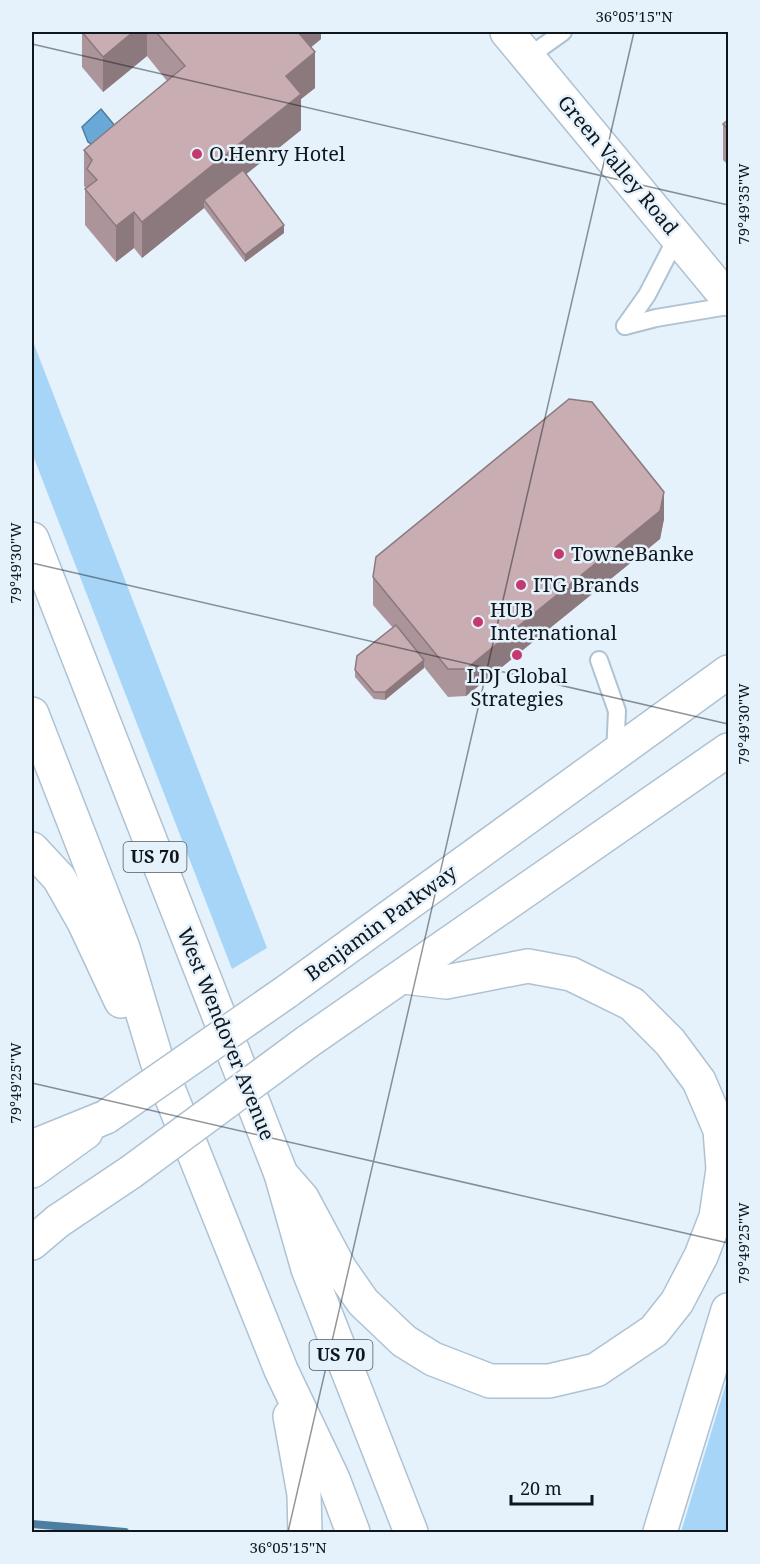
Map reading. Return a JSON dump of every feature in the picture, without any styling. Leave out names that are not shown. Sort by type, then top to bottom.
[{"type":"main road","name":"Green Valley Road","points":[[507,32],[729,299]]},
{"type":"main road","name":"West Wendover Avenue","points":[[32,539],[281,1174],[308,1269],[411,1533]]},
{"type":"main road","name":"Benjamin Parkway","points":[[32,1171],[286,992],[729,672]]},
{"type":"main road","name":"US 70","points":[[32,714],[123,948],[157,1061],[281,1371],[333,1479],[353,1533]]},
{"type":"main road","points":[[32,1243],[45,1228],[131,1172],[307,1042],[729,750]]},
{"type":"main road","points":[[32,849],[59,878],[84,922],[120,999],[157,1061]]},
{"type":"main road","points":[[281,1174],[302,1198],[340,1269],[363,1302],[404,1341],[434,1359],[490,1381],[549,1381],[596,1370],[654,1331],[677,1302],[701,1256],[716,1217],[723,1169],[720,1130],[699,1081],[670,1042],[632,1004],[571,974],[528,966],[446,982],[404,977]]},
{"type":"main road","points":[[32,1147],[106,1117]]},
{"type":"main road","points":[[660,1533],[729,1310]]},
{"type":"main road","points":[[281,1371],[304,1494],[305,1533]]},
{"type":"lane","points":[[528,57],[563,32]]},
{"type":"lane","points":[[677,237],[647,295],[625,326],[656,318],[729,306]]},
{"type":"lane","points":[[599,660],[618,711],[615,754]]},
{"type":"shaded area","points":[[101,109],[120,132],[93,145],[88,142],[82,127]]},
{"type":"shaded area","points":[[32,339],[267,948],[232,969],[32,453]]},
{"type":"shaded area","points":[[728,1377],[728,1532],[681,1532]]},
{"type":"building","points":[[82,32],[133,32],[103,57]]},
{"type":"building","name":"O.Henry Hotel","points":[[156,32],[298,32],[315,52],[286,76],[301,94],[142,222],[134,212],[116,226],[85,189],[97,180],[87,169],[92,160],[84,150],[185,66]]},
{"type":"building","points":[[729,119],[729,130],[723,124]]},
{"type":"building","points":[[243,170],[284,225],[245,255],[204,200]]},
{"type":"building","points":[[569,399],[592,402],[664,492],[660,511],[466,669],[448,669],[373,577],[376,557]]},
{"type":"building","points":[[396,625],[424,660],[385,692],[374,692],[355,670],[357,656]]},
{"type":"waterway","points":[[32,1524],[125,1532]]},
{"type":"place","name":"O.Henry Hotel","points":[[197,154]]},
{"type":"place","name":"TowneBanke","points":[[559,554]]},
{"type":"place","name":"ITG Brands","points":[[521,585]]},
{"type":"place","name":"HUB International","points":[[478,622]]},
{"type":"place","name":"LDJ Global Strategies","points":[[517,655]]}]
